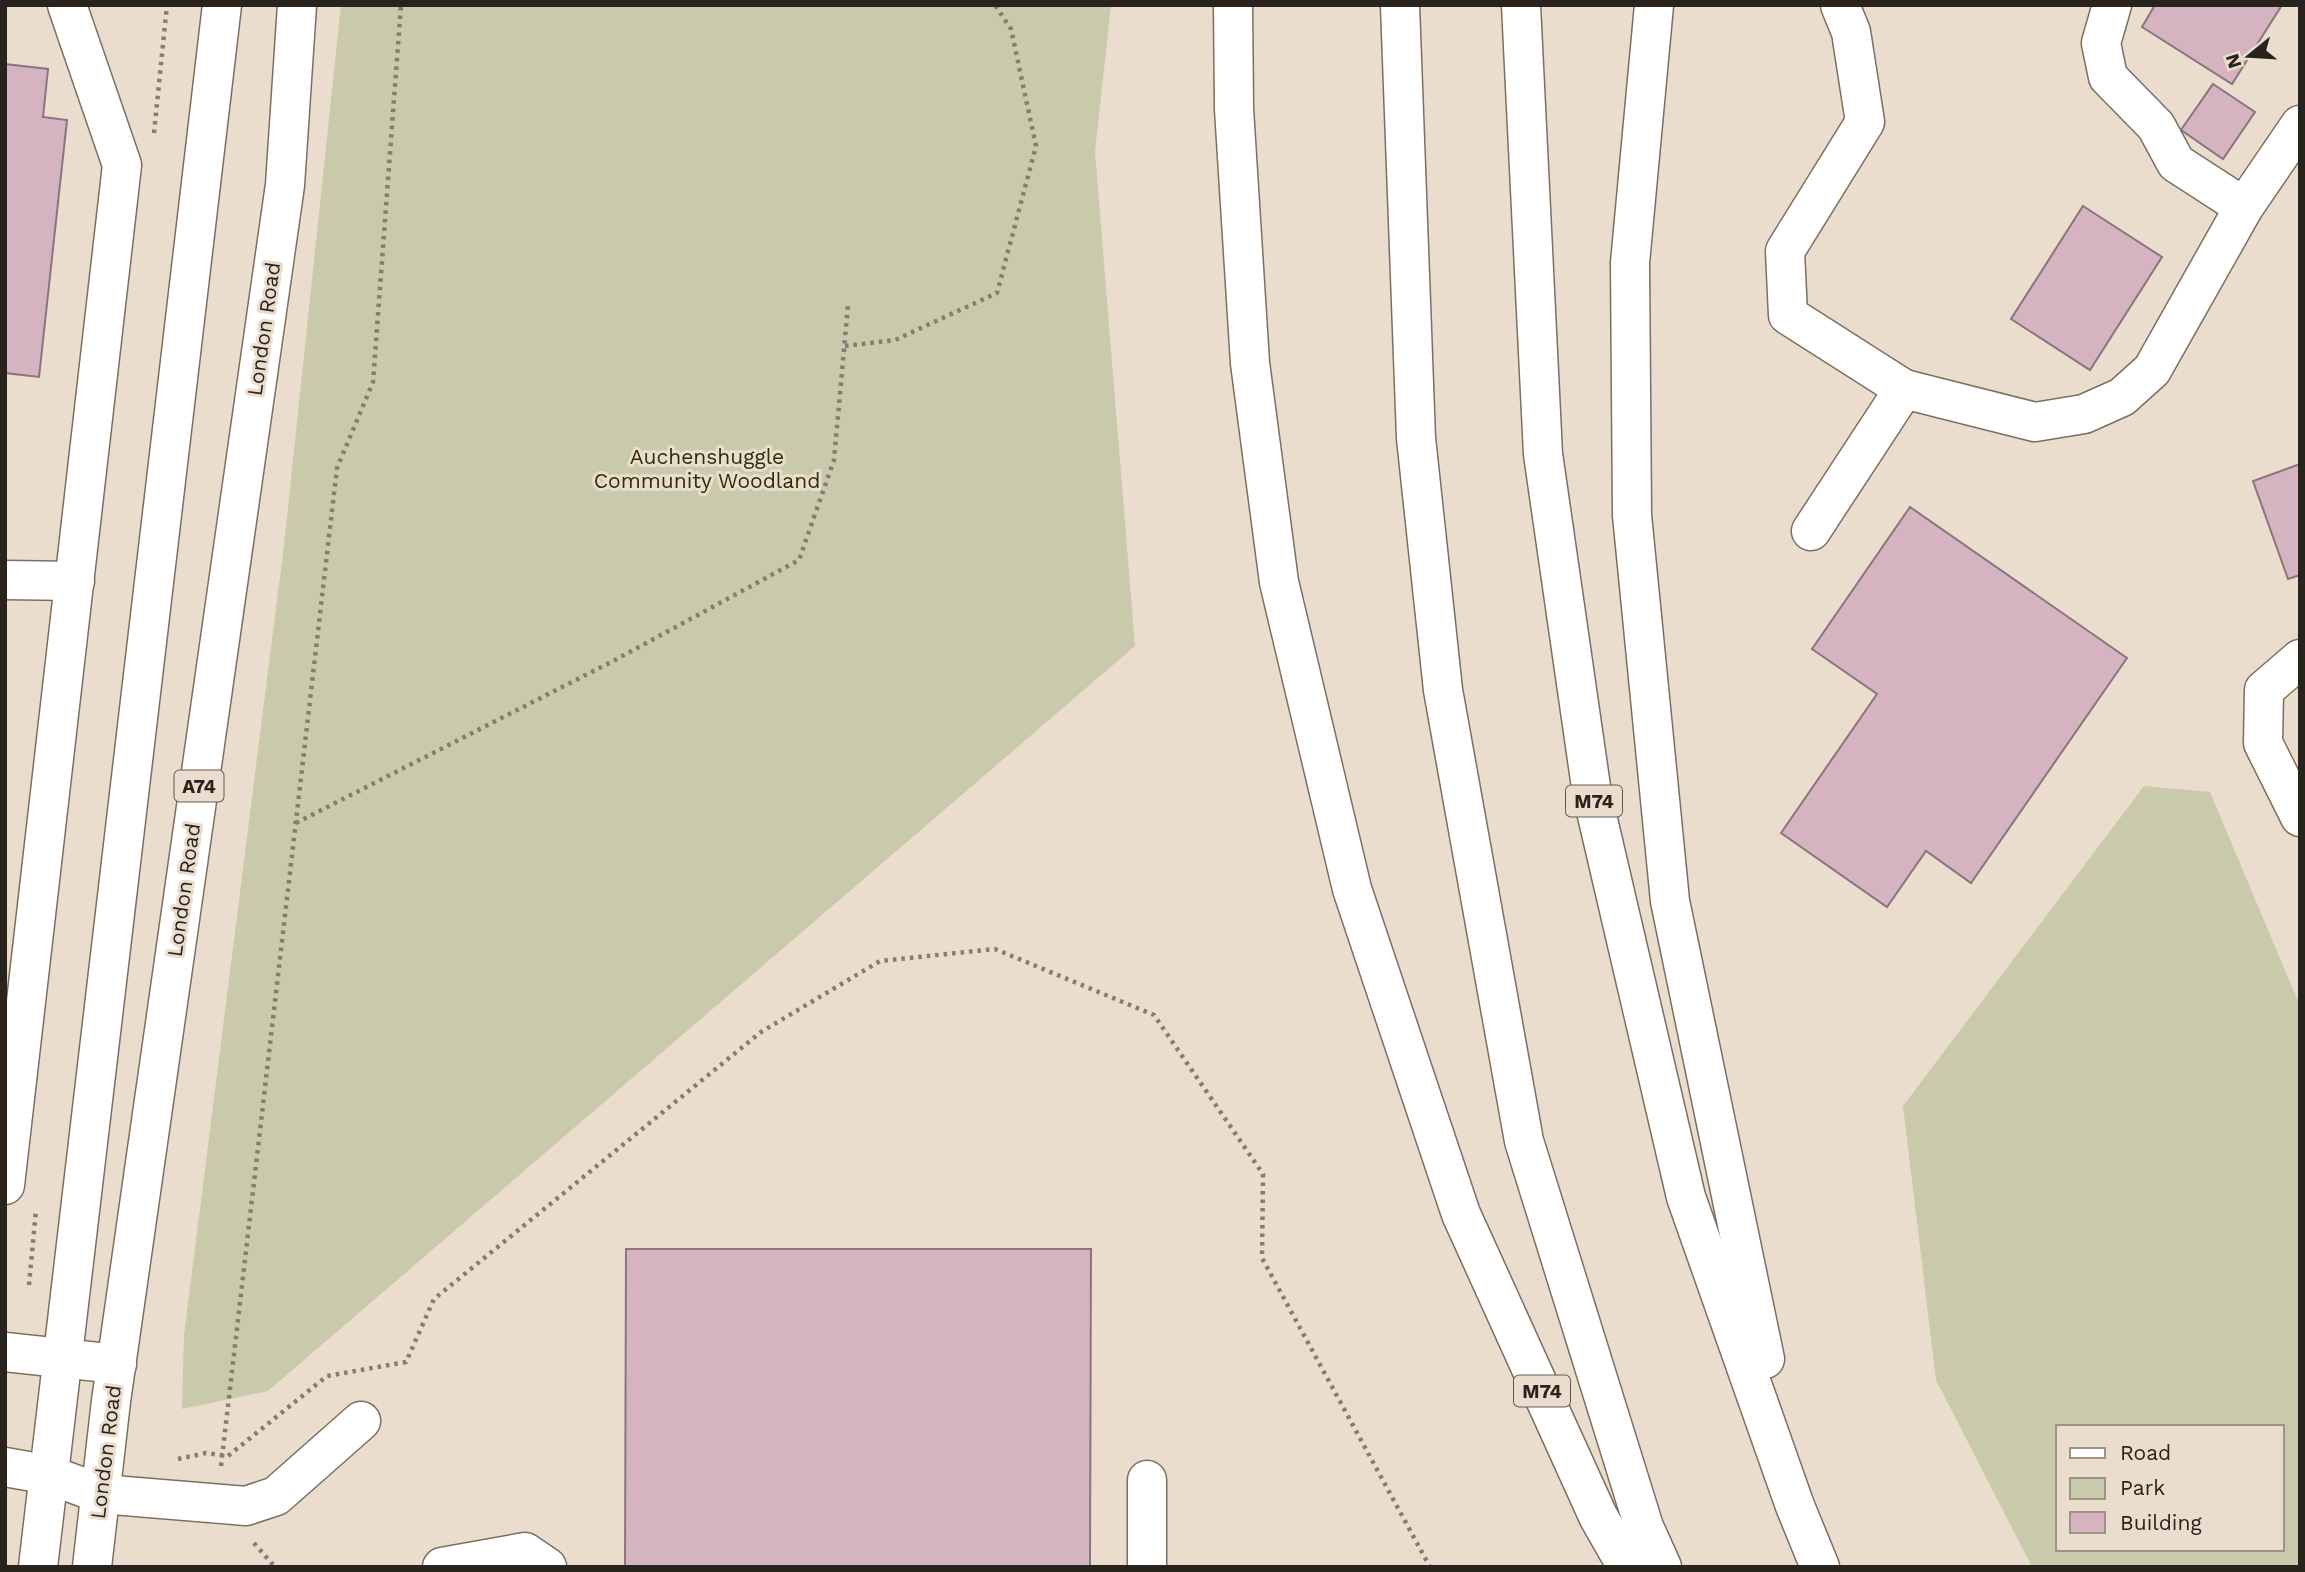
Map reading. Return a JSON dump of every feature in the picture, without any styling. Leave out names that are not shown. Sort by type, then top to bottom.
[{"type":"main road","points":[[5,1185],[122,165],[67,5]]},
{"type":"main road","points":[[38,1567],[222,5]]},
{"type":"main road","name":"London Road","points":[[92,1567],[117,1364],[285,185],[297,5]]},
{"type":"main road","name":"M74","points":[[1233,5],[1234,109],[1250,363],[1279,582],[1352,889],[1461,1214],[1598,1516],[1626,1567]]},
{"type":"main road","name":"M74","points":[[1400,5],[1416,438],[1443,690],[1524,1141],[1644,1527],[1662,1567]]},
{"type":"main road","name":"M74","points":[[1521,5],[1543,454],[1592,794],[1686,1196],[1819,1567]]},
{"type":"main road","name":"M74","points":[[1654,5],[1630,263],[1634,528],[1670,901],[1795,1506]]},
{"type":"main road","points":[[1840,5],[1851,32],[1865,122],[1785,251],[1788,315],[1904,389],[2035,422],[2084,414],[2122,397],[2152,370],[2244,208],[2300,125]]},
{"type":"main road","points":[[2112,5],[2101,43],[2108,77],[2156,126],[2176,163],[2244,208]]},
{"type":"main road","points":[[1811,531],[1904,389]]},
{"type":"main road","points":[[5,580],[75,582]]},
{"type":"main road","points":[[2300,659],[2264,690],[2263,743],[2300,817]]},
{"type":"main road","points":[[5,1352],[117,1364]]},
{"type":"main road","points":[[5,1467],[50,1475],[101,1494],[246,1506],[276,1496],[361,1421]]},
{"type":"main road","points":[[1147,1480],[1147,1567]]},
{"type":"main road","points":[[442,1567],[525,1552],[547,1567]]},
{"type":"path","points":[[220,1504],[221,1455],[337,468],[373,382],[401,5]]},
{"type":"path","points":[[845,346],[895,340],[997,293],[1036,146],[1011,29],[995,5]]},
{"type":"path","points":[[295,823],[615,660],[799,560],[834,460],[848,305]]},
{"type":"path","points":[[170,1461],[206,1453],[228,1456],[327,1376],[406,1362],[434,1299],[761,1032],[880,961],[995,949],[1154,1015],[1262,1174],[1262,1258],[1430,1567]]},
{"type":"green space","name":"Auchenshuggle Community Woodland","points":[[341,5],[1111,5],[1095,152],[1135,646],[268,1391],[182,1409],[184,1335],[284,545]]},
{"type":"green space","points":[[2144,786],[2210,792],[2300,1006],[2300,1567],[2032,1567],[1936,1380],[1903,1106]]},
{"type":"building","points":[[2155,5],[2282,5],[2232,84],[2142,27]]},
{"type":"building","points":[[5,64],[48,69],[43,117],[67,120],[39,377],[5,373]]},
{"type":"building","points":[[2213,84],[2255,112],[2223,159],[2181,130]]},
{"type":"building","points":[[2083,206],[2162,257],[2090,370],[2011,319]]},
{"type":"building","points":[[2300,464],[2300,575],[2288,579],[2253,481]]},
{"type":"building","points":[[1910,507],[2127,658],[1971,883],[1926,851],[1887,907],[1781,833],[1877,694],[1812,649]]},
{"type":"building","points":[[626,1249],[1091,1249],[1090,1567],[625,1567]]}]
